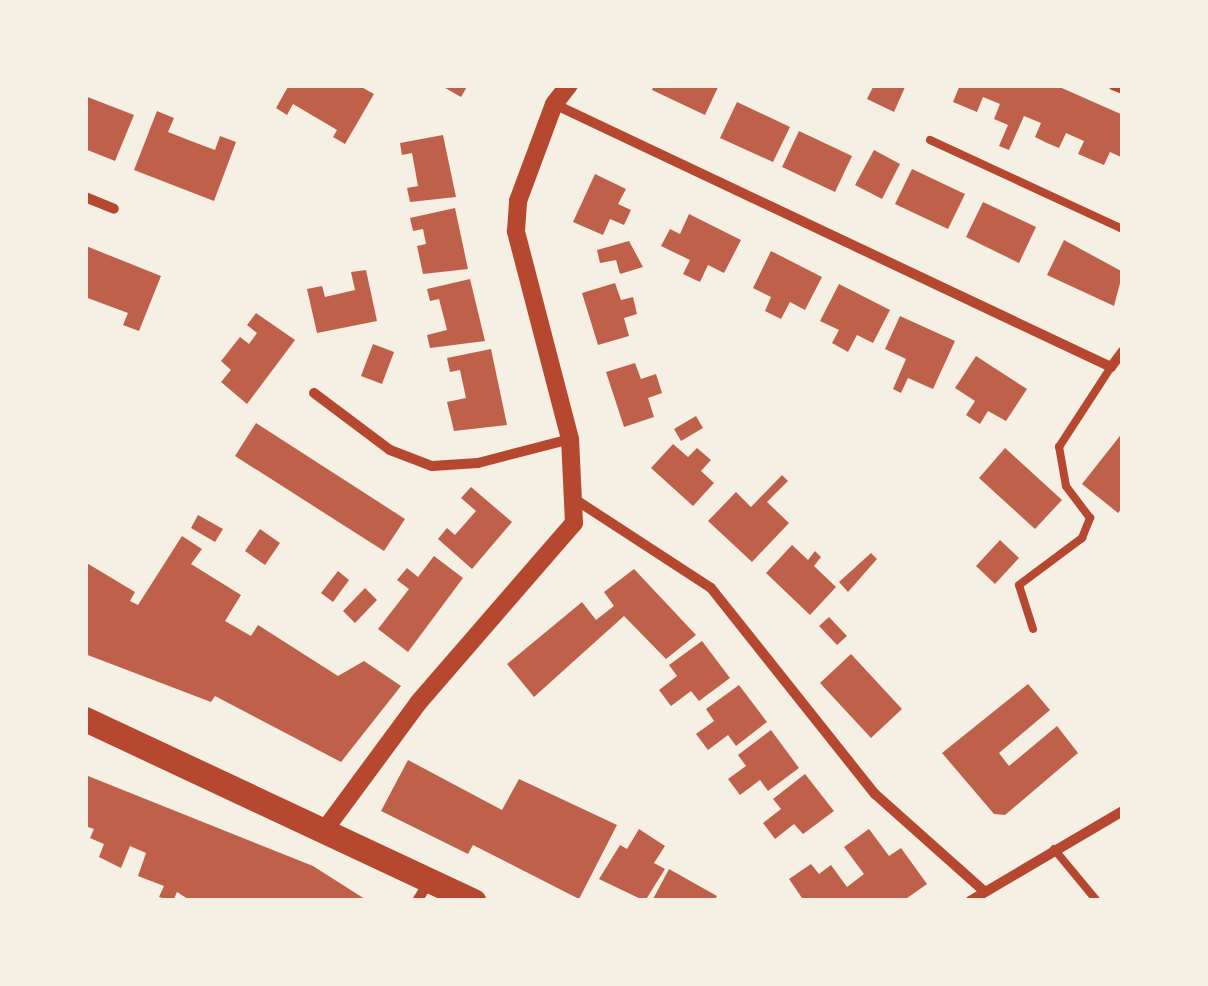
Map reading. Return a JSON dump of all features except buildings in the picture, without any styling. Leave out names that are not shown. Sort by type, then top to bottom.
[{"type":"main road","points":[[85,721],[326,828],[424,890],[473,901]]},
{"type":"street","points":[[326,828],[428,690],[574,523],[576,500],[570,439],[516,231],[518,201],[554,104],[569,85]]},
{"type":"street","points":[[1113,85],[1123,89]]},
{"type":"street","points":[[554,104],[1111,366],[1123,351]]},
{"type":"street","points":[[85,197],[114,209]]},
{"type":"street","points":[[314,394],[390,450],[432,466],[478,463],[570,439]]},
{"type":"street","points":[[576,500],[711,588],[886,806],[985,892]]},
{"type":"street","points":[[970,901],[1123,811]]},
{"type":"lane","points":[[930,140],[1123,229]]},
{"type":"lane","points":[[1033,629],[1019,585],[1082,538],[1090,518],[1058,465],[1059,447],[1111,366]]},
{"type":"lane","points":[[1054,849],[1097,901]]}]
